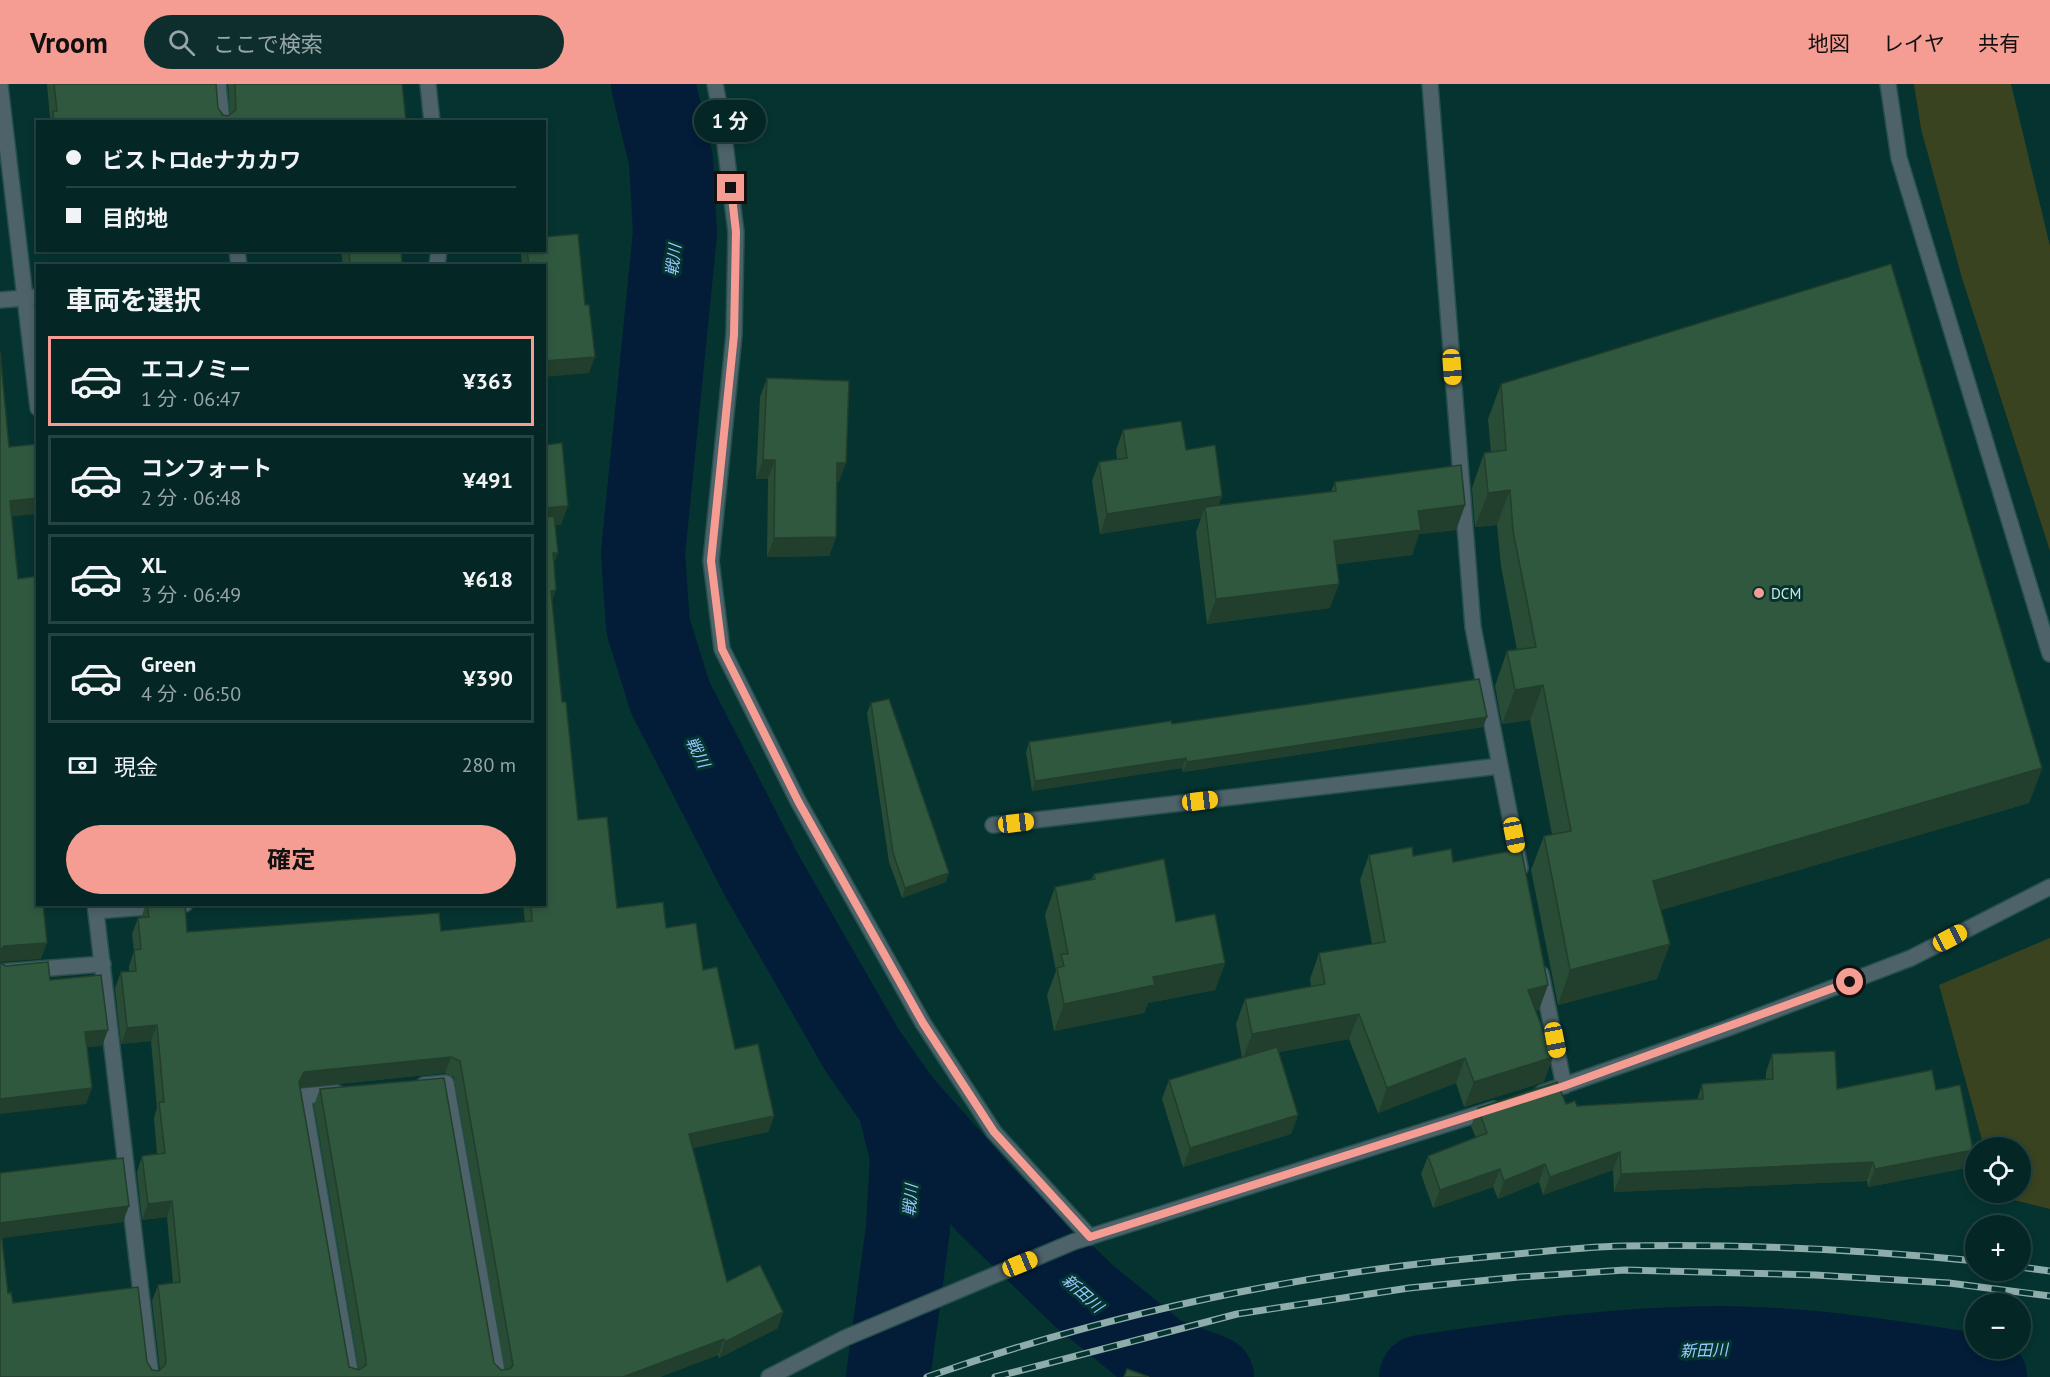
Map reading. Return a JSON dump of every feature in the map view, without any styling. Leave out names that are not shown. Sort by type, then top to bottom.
[{"type":"street","points":[[218,84],[222,120]]},
{"type":"street","points":[[428,84],[432,120]]},
{"type":"street","points":[[715,84],[722,120],[736,232],[734,335],[711,561],[722,649],[798,801],[923,1023],[994,1132],[1090,1237]]},
{"type":"street","points":[[1430,84],[1473,627],[1523,880]]},
{"type":"street","points":[[1888,84],[1899,158],[2050,654]]},
{"type":"street","points":[[0,85],[31,297],[36,376]]},
{"type":"street","points":[[0,300],[31,297]]},
{"type":"street","points":[[993,825],[1500,766]]},
{"type":"street","points":[[1530,1097],[1728,1028],[1911,958],[2050,887]]},
{"type":"street","points":[[140,906],[96,908],[151,1377]]},
{"type":"street","points":[[1539,960],[1564,1086]]},
{"type":"street","points":[[0,972],[103,964]]},
{"type":"street","points":[[410,1086],[446,1083],[498,1377]]},
{"type":"street","points":[[351,1092],[303,1096],[351,1377]]},
{"type":"street","points":[[769,1377],[934,1299],[1073,1242],[1507,1105]]},
{"type":"green space","points":[[1914,84],[2011,84],[2050,246],[2050,551],[1962,278],[1921,129]]},
{"type":"green space","points":[[2050,938],[2050,1209],[2026,1203],[2031,1203],[2031,1137],[1981,1137],[1939,985]]},
{"type":"building","points":[[54,84],[216,84],[218,108],[223,115],[228,116],[236,110],[235,84],[402,84],[406,120],[54,120],[53,111],[57,111]]},
{"type":"building","points":[[578,234],[585,305],[589,305],[595,357],[546,361],[546,264],[529,264],[527,252],[546,252],[546,237]]},
{"type":"building","points":[[349,252],[401,252],[402,264],[350,264]]},
{"type":"building","points":[[1891,264],[2042,768],[1653,881],[1670,944],[1570,970],[1544,836],[1571,831],[1543,685],[1515,690],[1507,651],[1536,647],[1513,531],[1510,490],[1488,493],[1484,453],[1506,450],[1501,384]]},
{"type":"building","points":[[0,352],[9,447],[36,444],[36,498],[10,501],[18,579],[36,576],[36,906],[43,906],[47,943],[4,946],[0,950]]},
{"type":"building","points":[[767,378],[849,381],[846,463],[837,463],[836,537],[774,538],[775,460],[763,460]]},
{"type":"building","points":[[1181,421],[1186,450],[1215,445],[1222,496],[1107,514],[1099,462],[1127,458],[1123,430]]},
{"type":"building","points":[[562,443],[568,506],[546,508],[546,445]]},
{"type":"building","points":[[1461,465],[1465,505],[1418,511],[1421,530],[1334,541],[1339,584],[1216,599],[1205,507],[1336,491],[1335,482]]},
{"type":"building","points":[[554,516],[558,553],[553,553],[556,590],[551,591],[562,702],[566,702],[578,820],[607,817],[617,908],[663,902],[666,928],[696,923],[703,970],[717,967],[735,1049],[758,1044],[774,1116],[689,1134],[727,1282],[760,1265],[783,1312],[725,1342],[724,1339],[623,1377],[0,1377],[0,1223],[8,1293],[11,1292],[13,1303],[138,1287],[147,1362],[152,1370],[159,1371],[165,1365],[158,1285],[180,1282],[172,1201],[148,1204],[142,1156],[165,1153],[159,1102],[164,1102],[157,1025],[127,1028],[121,972],[136,971],[134,950],[141,949],[138,918],[149,917],[147,906],[185,906],[187,932],[439,913],[441,931],[532,921],[531,906],[546,906],[546,517]],"holes":[[[451,1057],[460,1061],[513,1365],[510,1369],[501,1370],[494,1363],[444,1078],[320,1089],[366,1359],[366,1365],[359,1370],[349,1367],[299,1082],[304,1072]]]},
{"type":"building","points":[[1479,679],[1487,717],[1187,762],[1186,758],[1035,781],[1029,742],[1171,721],[1172,724]]},
{"type":"building","points":[[889,699],[949,873],[905,888],[893,853],[871,703]]},
{"type":"building","points":[[1412,847],[1413,856],[1451,849],[1453,862],[1521,849],[1548,985],[1528,990],[1553,1057],[1474,1082],[1465,1058],[1387,1088],[1359,1014],[1252,1034],[1245,999],[1325,984],[1319,953],[1385,942],[1369,855]]},
{"type":"building","points":[[1164,859],[1176,922],[1215,914],[1225,963],[1153,977],[1155,985],[1064,1004],[1057,968],[1064,966],[1061,954],[1068,954],[1055,887],[1095,879],[1094,874]]},
{"type":"building","points":[[48,962],[50,980],[101,975],[108,1030],[85,1032],[92,1088],[0,1099],[0,963],[6,966]]},
{"type":"building","points":[[1277,1047],[1298,1115],[1190,1148],[1169,1080]]},
{"type":"building","points":[[1835,1051],[1837,1089],[1932,1070],[1936,1090],[1960,1085],[1970,1137],[1965,1137],[1965,1152],[1875,1169],[1873,1162],[1621,1174],[1620,1152],[1550,1177],[1545,1164],[1504,1181],[1500,1169],[1440,1190],[1428,1156],[1487,1133],[1478,1108],[1557,1082],[1566,1104],[1575,1101],[1577,1106],[1703,1099],[1702,1084],[1773,1079],[1772,1054]]},
{"type":"building","points":[[123,1158],[129,1206],[0,1223],[0,1173]]},
{"type":"building","points":[[1127,1369],[1149,1377],[1124,1377]]},
{"type":"waterway","name":"戦川","points":[[653,84],[671,160],[675,233],[643,553],[648,626],[670,697],[762,876],[862,1050],[899,1103],[912,1156],[908,1229],[888,1377]]},
{"type":"waterway","name":"新田川","points":[[899,1103],[988,1203],[1083,1295],[1159,1357],[1212,1377]]},
{"type":"waterway","name":"新田川","points":[[1421,1377],[1572,1357],[1649,1350],[1724,1348],[1823,1354],[1985,1377]]},
{"type":"railway","points":[[927,1377],[995,1354],[1133,1316],[1272,1286],[1414,1264],[1623,1246],[1800,1248],[1965,1260]]},
{"type":"railway","points":[[2031,1268],[2050,1271]]},
{"type":"railway","points":[[995,1377],[1237,1314],[1409,1288],[1519,1277],[1625,1270],[1815,1275],[1949,1283],[2050,1296]]},
{"type":"place","name":"DCM","points":[[1759,593]]},
{"type":"route","points":[[731,188],[736,232],[734,335],[711,561],[722,649],[798,801],[923,1023],[994,1132],[1090,1237],[1564,1086],[1850,982]]}]
